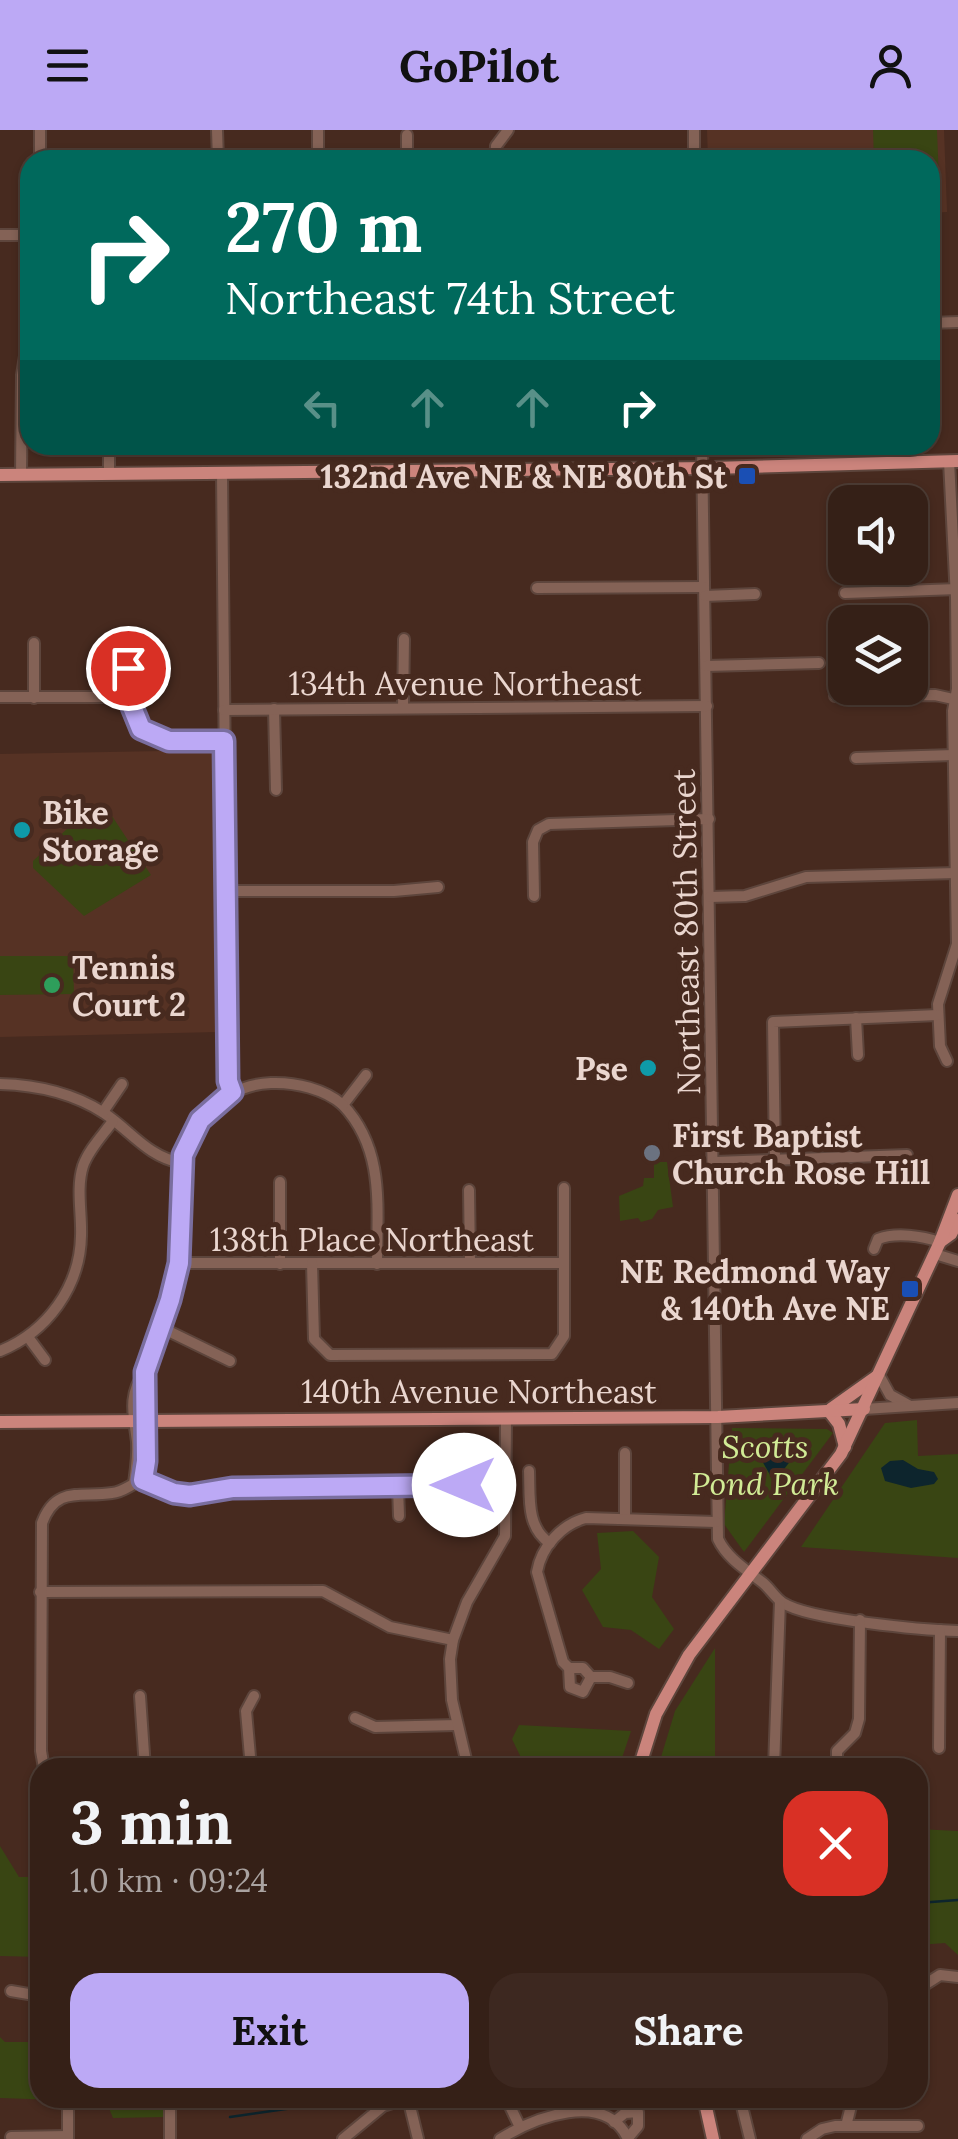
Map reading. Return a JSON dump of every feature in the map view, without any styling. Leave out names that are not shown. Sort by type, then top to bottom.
[{"type":"main road","points":[[0,475],[702,468],[954,461]]},
{"type":"main road","points":[[642,1758],[664,1694],[845,1447],[958,1195]]},
{"type":"main road","points":[[937,1248],[958,1220]]},
{"type":"main road","points":[[845,1447],[840,1424],[829,1411],[880,1375]]},
{"type":"main road","name":"140th Avenue Northeast","points":[[0,1422],[718,1417],[864,1409]]},
{"type":"main road","points":[[706,2108],[713,2139]]},
{"type":"street","points":[[406,135],[406,150]]},
{"type":"street","points":[[21,455],[21,475]]},
{"type":"street","points":[[109,455],[109,474]]},
{"type":"street","name":"Northeast 80th Street","points":[[702,455],[718,1417],[716,1522],[718,1539],[728,1555],[750,1573]]},
{"type":"street","points":[[946,1061],[940,1046],[938,1015],[941,989],[956,955],[954,461]]},
{"type":"street","points":[[222,473],[228,1081],[232,1092]]},
{"type":"street","points":[[537,588],[754,594]]},
{"type":"street","points":[[845,593],[956,589]]},
{"type":"street","points":[[129,639],[128,697],[141,729],[160,739],[180,742],[224,741]]},
{"type":"street","points":[[404,639],[404,708]]},
{"type":"street","points":[[34,643],[34,698]]},
{"type":"street","points":[[706,666],[819,664]]},
{"type":"street","points":[[928,695],[957,700]]},
{"type":"street","points":[[0,698],[128,697]]},
{"type":"street","name":"134th Avenue Northeast","points":[[224,710],[707,706]]},
{"type":"street","points":[[274,709],[276,790]]},
{"type":"street","points":[[856,758],[954,756]]},
{"type":"street","points":[[534,896],[533,842],[538,830],[549,824],[708,819]]},
{"type":"street","points":[[710,897],[744,896],[806,877],[956,874]]},
{"type":"street","points":[[226,892],[438,887]]},
{"type":"street","points":[[775,1160],[774,1022],[938,1015]]},
{"type":"street","points":[[856,1018],[858,1054]]},
{"type":"street","points":[[343,1105],[366,1075]]},
{"type":"street","points":[[139,1482],[139,1421],[134,1395],[179,1263],[181,1164],[200,1120],[232,1092],[268,1082],[322,1092],[343,1105],[370,1146],[375,1164],[377,1264]]},
{"type":"street","points":[[0,1084],[44,1088],[102,1112],[144,1148],[164,1160],[181,1164]]},
{"type":"street","points":[[102,1112],[122,1084]]},
{"type":"street","points":[[0,1351],[28,1337],[51,1315],[72,1279],[81,1238],[82,1169],[88,1154],[114,1121]]},
{"type":"street","points":[[714,1162],[907,1154]]},
{"type":"street","points":[[280,1182],[280,1264]]},
{"type":"street","points":[[312,1263],[314,1339],[323,1351],[337,1358],[543,1356],[558,1349],[564,1336],[564,1188]]},
{"type":"street","points":[[470,1190],[470,1262]]},
{"type":"street","points":[[874,1249],[878,1239],[886,1236],[926,1237],[958,1262]]},
{"type":"street","name":"138th Place Northeast","points":[[179,1263],[564,1263]]},
{"type":"street","points":[[160,1327],[230,1361]]},
{"type":"street","points":[[28,1337],[45,1360]]},
{"type":"street","points":[[880,1375],[890,1395],[910,1406]]},
{"type":"street","name":"140th Avenue Northeast","points":[[864,1409],[958,1403]]},
{"type":"street","points":[[465,1758],[450,1677],[453,1640],[467,1602],[505,1536],[506,1418]]},
{"type":"street","points":[[625,1453],[625,1519]]},
{"type":"street","points":[[528,1471],[534,1524],[539,1536],[550,1543]]},
{"type":"street","points":[[44,1758],[40,1535],[46,1510],[52,1503],[76,1494],[112,1494],[139,1482],[190,1495],[232,1488],[506,1485]]},
{"type":"street","points":[[398,1486],[399,1516]]},
{"type":"street","points":[[43,1493],[52,1503]]},
{"type":"street","points":[[591,1677],[584,1692],[574,1690],[568,1680],[568,1668],[539,1584],[538,1564],[550,1543],[573,1521],[586,1518],[716,1522]]},
{"type":"street","points":[[750,1573],[780,1601],[808,1612],[958,1630]]},
{"type":"street","points":[[40,1592],[323,1591],[390,1627],[453,1640]]},
{"type":"street","points":[[774,1758],[780,1601]]},
{"type":"street","points":[[837,1758],[837,1751],[854,1733],[859,1719],[860,1620]]},
{"type":"street","points":[[939,1748],[940,1630]]},
{"type":"street","points":[[568,1668],[583,1668],[591,1677],[610,1677],[628,1683]]},
{"type":"street","points":[[140,1696],[144,1758]]},
{"type":"street","points":[[250,1758],[246,1712],[254,1696]]},
{"type":"street","points":[[355,1718],[375,1727],[457,1725]]},
{"type":"street","points":[[928,1983],[940,1975],[958,1977]]},
{"type":"street","points":[[11,1992],[30,1995]]},
{"type":"street","points":[[11,2137],[68,2138],[68,2108]]},
{"type":"street","points":[[170,2108],[170,2139]]},
{"type":"street","points":[[342,2139],[381,2108]]},
{"type":"street","points":[[410,2108],[418,2139]]},
{"type":"street","points":[[511,2108],[520,2127]]},
{"type":"street","points":[[742,2108],[750,2139]]},
{"type":"street","points":[[846,2126],[850,2108]]},
{"type":"street","points":[[500,2139],[549,2115],[581,2112],[614,2122],[628,2138],[638,2126],[638,2112],[625,2114],[614,2122]]},
{"type":"street","points":[[807,2139],[822,2129],[846,2126],[918,2126]]},
{"type":"shaded area","points":[[707,130],[944,130],[947,212],[940,212],[940,150],[708,150]]},
{"type":"shaded area","points":[[217,750],[218,1032],[0,1037],[0,754]]},
{"type":"green space","points":[[873,130],[937,130],[938,150],[874,150]]},
{"type":"green space","points":[[88,809],[110,813],[151,875],[84,916],[33,868],[33,861]]},
{"type":"green space","points":[[0,956],[73,956],[74,994],[0,995]]},
{"type":"green space","points":[[654,1162],[667,1162],[673,1207],[658,1210],[652,1219],[641,1222],[638,1218],[620,1221],[619,1196],[643,1186],[644,1178],[654,1178]]},
{"type":"green space","points":[[917,1420],[918,1456],[958,1454],[958,1558],[801,1547],[885,1423]]},
{"type":"green space","name":"Scotts Pond Park","points":[[732,1428],[827,1429],[833,1433],[744,1552],[724,1524]]},
{"type":"green space","points":[[633,1531],[659,1557],[652,1597],[674,1629],[659,1649],[631,1630],[603,1627],[582,1590],[601,1569],[597,1533]]},
{"type":"green space","points":[[715,1648],[715,1758],[661,1758],[675,1711]]},
{"type":"green space","points":[[519,1725],[631,1731],[622,1758],[521,1758],[512,1739]]},
{"type":"green space","points":[[928,1830],[958,1831],[958,1955],[945,1943],[928,1944]]},
{"type":"green space","points":[[0,1846],[19,1877],[30,1877],[30,1957],[0,1956]]},
{"type":"green space","points":[[0,2037],[5,2042],[30,2042],[30,2099],[0,2098]]},
{"type":"green space","points":[[109,2108],[166,2108],[166,2117],[113,2118]]},
{"type":"water","points":[[806,1441],[774,1482],[752,1443]]},
{"type":"water","points":[[903,1460],[934,1472],[938,1479],[934,1484],[911,1488],[885,1481],[881,1468],[890,1461]]},
{"type":"waterway","points":[[928,1902],[958,1900]]},
{"type":"waterway","points":[[230,2117],[293,2108]]},
{"type":"place","name":"132nd Ave NE & NE 80th St","points":[[747,476]]},
{"type":"place","name":"Bike Storage","points":[[22,830]]},
{"type":"place","name":"Tennis Court 2","points":[[52,985]]},
{"type":"place","name":"Pse","points":[[648,1068]]},
{"type":"place","name":"First Baptist Church Rose Hill","points":[[652,1153]]},
{"type":"place","name":"NE Redmond Way & 140th Ave NE","points":[[910,1289]]},
{"type":"route","points":[[128,668],[128,697],[141,729],[169,741],[224,741],[228,1081],[232,1092],[200,1120],[183,1155],[179,1263],[145,1372],[143,1480],[190,1495],[232,1488],[464,1485]]}]
